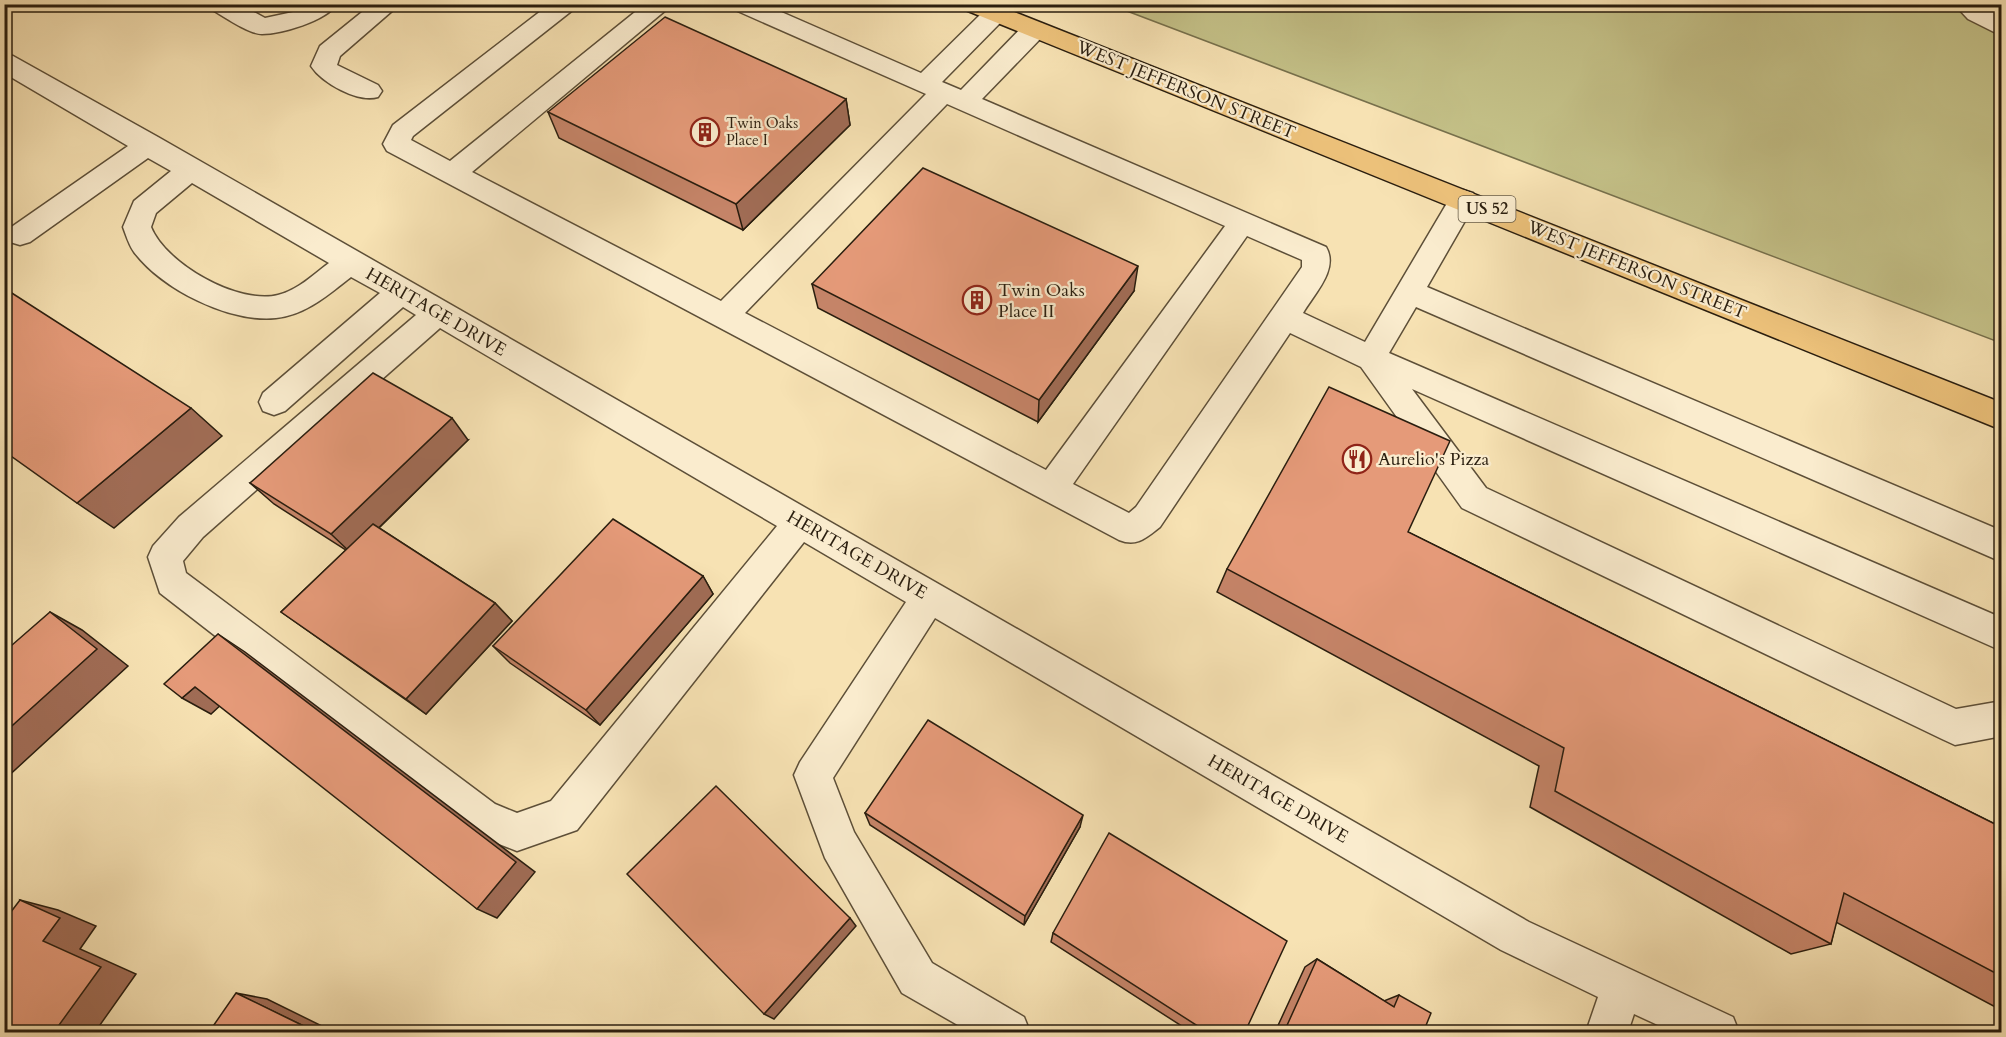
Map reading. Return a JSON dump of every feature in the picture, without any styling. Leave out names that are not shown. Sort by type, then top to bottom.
[{"type":"main road","name":"WEST JEFFERSON STREET","points":[[983,9],[2001,417]]},
{"type":"street","points":[[219,4],[262,26],[300,18],[325,4]]},
{"type":"street","points":[[369,91],[331,74],[324,66],[329,52],[388,4]]},
{"type":"street","points":[[566,4],[402,131],[396,144],[1131,530],[1148,518],[1285,317],[1316,268],[1316,254],[741,4]]},
{"type":"street","points":[[453,173],[661,4]]},
{"type":"street","points":[[1966,4],[1977,14],[2001,28]]},
{"type":"street","points":[[944,93],[983,9]]},
{"type":"street","points":[[724,316],[944,93],[1034,30]]},
{"type":"street","name":"HERITAGE DRIVE","points":[[10,72],[149,144],[1515,936],[1718,1032]]},
{"type":"street","points":[[20,235],[149,144]]},
{"type":"street","points":[[191,169],[144,208],[137,227],[144,245],[169,270],[207,292],[244,307],[277,307],[305,297],[350,262]]},
{"type":"street","points":[[1371,358],[1463,200]]},
{"type":"street","points":[[1052,487],[1243,221]]},
{"type":"street","points":[[274,402],[402,291]]},
{"type":"street","points":[[1409,292],[2001,547]]},
{"type":"street","points":[[438,313],[191,527],[165,557],[172,582],[482,818],[517,832],[563,816],[800,522]]},
{"type":"street","points":[[1285,317],[1371,358],[2001,635]]},
{"type":"street","points":[[1371,358],[1474,498],[1955,727],[2001,718]]},
{"type":"street","points":[[929,597],[813,775],[839,844],[917,978],[1009,1032]]},
{"type":"street","points":[[1607,1032],[1622,987]]},
{"type":"shaded area","points":[[1111,5],[2001,5],[2001,343]]},
{"type":"building","name":"Twin Oaks Place I","points":[[665,17],[846,99],[736,204],[548,112]]},
{"type":"building","name":"Twin Oaks Place II","points":[[923,168],[1138,266],[1039,400],[812,284]]},
{"type":"building","points":[[4,288],[191,408],[77,503],[4,451]]},
{"type":"building","points":[[373,373],[452,418],[331,534],[250,483]]},
{"type":"building","points":[[1329,387],[1450,441],[1408,532],[2001,827],[2001,976],[1844,893],[1831,944],[1555,791],[1564,748],[1227,569]]},
{"type":"building","points":[[613,519],[703,576],[586,710],[493,646]]},
{"type":"building","points":[[373,524],[495,603],[406,699],[281,612]]},
{"type":"building","points":[[50,612],[97,649],[4,733],[4,652]]},
{"type":"building","points":[[218,634],[516,862],[477,909],[195,687],[182,698],[164,684]]},
{"type":"building","points":[[928,720],[1083,815],[1025,916],[865,813]]},
{"type":"building","points":[[716,786],[850,918],[764,1014],[627,874]]},
{"type":"building","points":[[1109,833],[1287,941],[1245,1032],[1207,1032],[1053,933]]},
{"type":"building","points":[[20,900],[60,918],[43,941],[101,967],[54,1032],[22,1032],[4,1024],[4,921]]},
{"type":"building","points":[[1317,959],[1394,1007],[1399,995],[1431,1013],[1425,1028],[1432,1032],[1284,1032]]},
{"type":"building","points":[[236,993],[316,1032],[209,1032]]},
{"type":"place","name":"Twin Oaks Place I","points":[[705,132]]},
{"type":"place","name":"Twin Oaks Place II","points":[[977,300]]},
{"type":"place","name":"Aurelio's Pizza","points":[[1357,459]]}]
